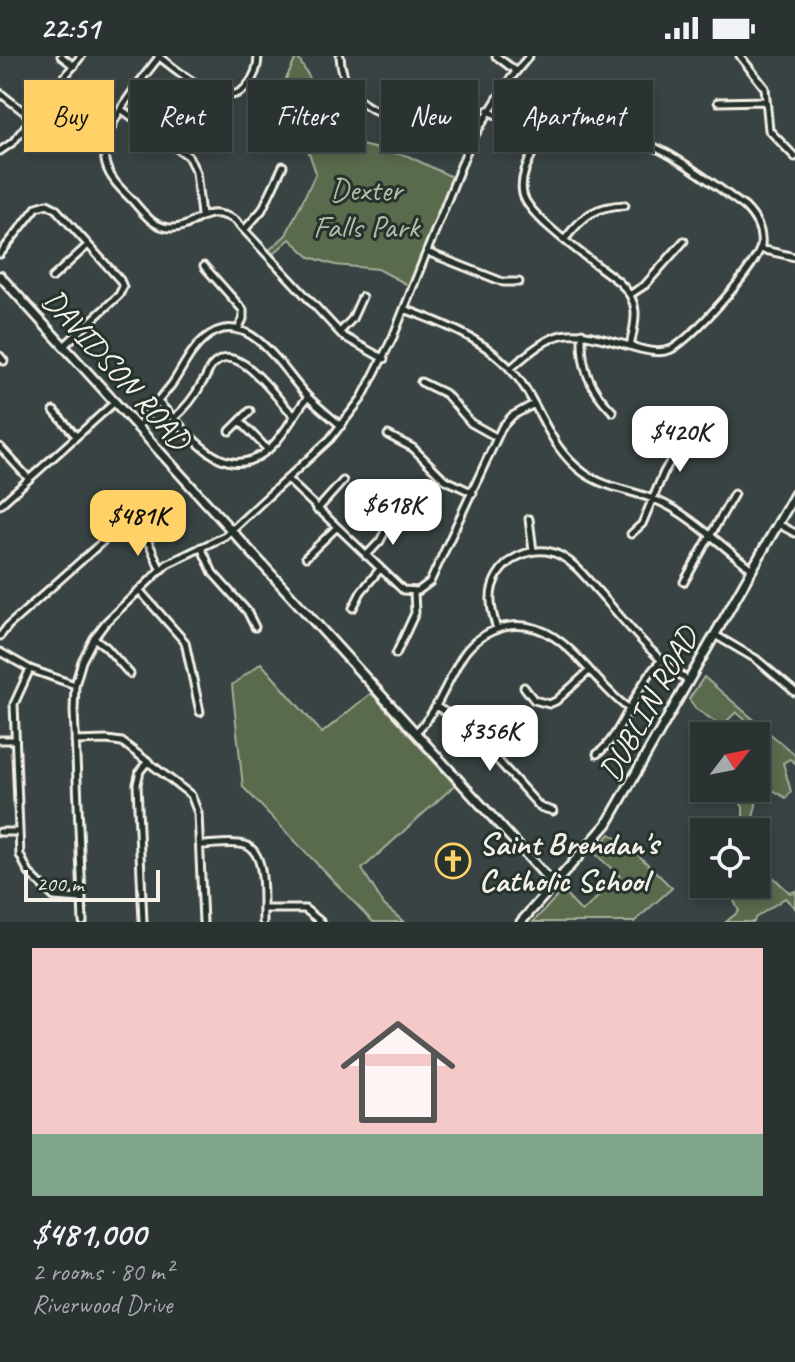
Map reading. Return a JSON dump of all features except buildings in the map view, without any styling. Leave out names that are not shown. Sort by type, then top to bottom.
[{"type":"main road","name":"DAVIDSON ROAD","points":[[0,276],[554,885]]},
{"type":"main road","name":"DUBLIN ROAD","points":[[521,922],[607,824],[795,494]]},
{"type":"street","points":[[61,56],[74,66]]},
{"type":"street","points":[[63,80],[81,56]]},
{"type":"street","points":[[258,56],[256,69],[246,88],[226,97],[212,92],[159,56],[137,84],[105,139],[109,173],[153,222],[167,228],[177,228],[201,215],[226,216],[245,229],[340,332],[359,347],[384,359]]},
{"type":"street","points":[[340,56],[348,85],[365,104],[381,112]]},
{"type":"street","points":[[496,56],[516,71]]},
{"type":"street","points":[[478,128],[529,56]]},
{"type":"street","points":[[740,56],[763,83],[769,130],[795,157]]},
{"type":"street","points":[[0,93],[24,112]]},
{"type":"street","points":[[718,102],[766,101]]},
{"type":"street","points":[[122,110],[188,156],[196,172],[201,215]]},
{"type":"street","points":[[488,110],[494,114]]},
{"type":"street","points":[[0,151],[13,142],[24,128]]},
{"type":"street","points":[[510,369],[538,345],[566,333],[582,333],[659,352],[681,344],[754,263],[760,249],[760,229],[749,211],[653,148]]},
{"type":"street","points":[[83,922],[75,685],[94,638],[106,622],[161,570],[174,560],[225,536],[341,426],[384,359],[466,152]]},
{"type":"street","points":[[534,152],[526,169],[523,194],[534,213],[631,294],[637,316],[630,346]]},
{"type":"street","points":[[245,229],[262,210],[283,166]]},
{"type":"street","points":[[0,254],[41,205],[52,205],[120,280],[122,290],[64,346]]},
{"type":"street","points":[[565,239],[581,218],[591,211],[603,206],[625,205]]},
{"type":"street","points":[[631,294],[645,285],[684,241]]},
{"type":"street","points":[[52,278],[88,245]]},
{"type":"street","points":[[760,249],[795,257]]},
{"type":"street","points":[[427,252],[503,282],[519,282]]},
{"type":"street","points":[[204,266],[243,310],[238,330]]},
{"type":"street","points":[[340,332],[352,319],[362,297]]},
{"type":"street","points":[[404,309],[471,337],[510,369],[534,404],[552,439],[568,460],[585,473],[620,491],[654,499],[671,507],[752,569]]},
{"type":"street","points":[[138,427],[203,339],[220,331],[238,330],[254,336],[268,349],[308,397],[341,426]]},
{"type":"street","points":[[582,333],[581,353],[585,370],[603,402],[613,412]]},
{"type":"street","points":[[174,418],[194,396],[212,366],[230,359],[244,363],[254,371],[294,415]]},
{"type":"street","points":[[421,382],[446,394],[471,423],[496,437]]},
{"type":"street","points":[[157,401],[203,449],[221,461],[250,461],[268,450],[308,397]]},
{"type":"street","points":[[0,505],[115,402]]},
{"type":"street","points":[[287,479],[399,587],[414,592],[430,582],[496,437],[512,416],[534,404]]},
{"type":"street","points":[[54,411],[76,436]]},
{"type":"street","points":[[230,431],[250,411]]},
{"type":"street","points":[[240,421],[268,450]]},
{"type":"street","points":[[388,435],[413,448],[444,479],[473,493]]},
{"type":"street","points":[[631,534],[642,524],[664,472],[684,438]]},
{"type":"street","points":[[0,447],[29,479]]},
{"type":"street","points":[[317,510],[343,481]]},
{"type":"street","points":[[684,582],[734,494]]},
{"type":"street","points":[[366,556],[380,541],[392,518]]},
{"type":"street","points":[[529,519],[533,551]]},
{"type":"street","points":[[778,524],[795,533]]},
{"type":"street","points":[[0,636],[120,526],[132,526],[142,532],[161,570]]},
{"type":"street","points":[[306,557],[336,528]]},
{"type":"street","points":[[201,547],[213,573],[247,611],[255,627]]},
{"type":"street","points":[[497,629],[491,602],[495,580],[512,559],[533,551],[551,552],[572,564],[661,661],[689,681]]},
{"type":"street","points":[[353,608],[361,592],[380,569]]},
{"type":"street","points":[[139,590],[185,642],[200,712]]},
{"type":"street","points":[[396,654],[415,613],[414,592]]},
{"type":"street","points":[[415,733],[437,707],[469,647],[497,629],[529,626],[547,632],[568,648],[610,694],[628,708]]},
{"type":"street","points":[[715,635],[756,659],[795,692]]},
{"type":"street","points":[[94,638],[130,674]]},
{"type":"street","points":[[0,652],[30,669],[75,685]]},
{"type":"street","points":[[597,754],[607,745],[645,678],[661,661]]},
{"type":"street","points":[[30,669],[14,704],[20,855],[37,881],[59,899],[82,899]]},
{"type":"street","points":[[524,687],[534,700],[549,704],[589,671]]},
{"type":"street","points":[[437,707],[462,721],[540,807],[553,811]]},
{"type":"street","points":[[0,740],[15,740]]},
{"type":"street","points":[[75,741],[115,740],[129,746],[186,790],[194,800],[198,813],[203,922]]},
{"type":"street","points":[[143,922],[137,784],[138,775],[148,761]]},
{"type":"street","points":[[0,832],[19,832]]},
{"type":"street","points":[[200,845],[239,844],[249,846],[257,853],[261,863],[263,922]]},
{"type":"street","points":[[263,909],[305,909],[321,922]]},
{"type":"green space","name":"Dexter Falls Park","points":[[297,56],[311,80],[286,80]]},
{"type":"green space","name":"Dexter Falls Park","points":[[365,146],[408,156],[452,177],[410,286],[378,269],[335,265],[310,257],[290,239],[272,255],[268,251],[286,235],[316,173],[309,152],[365,152]]},
{"type":"green space","points":[[261,663],[322,733],[371,693],[455,785],[362,869],[384,905],[404,922],[373,922],[243,787],[232,685]]},
{"type":"green space","points":[[704,677],[756,722],[748,722],[736,712],[726,722],[716,722],[696,709],[689,699]]},
{"type":"green space","points":[[770,734],[795,755],[795,763],[790,759],[783,763],[791,792],[786,798],[771,789]]},
{"type":"green space","points":[[740,802],[757,802],[753,818],[743,818]]},
{"type":"green space","points":[[610,834],[627,844],[672,888],[634,922],[533,922],[562,891],[582,912],[620,876],[594,853]]},
{"type":"green space","points":[[770,874],[790,893],[795,891],[795,908],[785,898],[755,918],[754,922],[726,922],[739,911],[733,898],[770,898]]},
{"type":"place","name":"Saint Brendan's Catholic School","points":[[453,861]]}]
